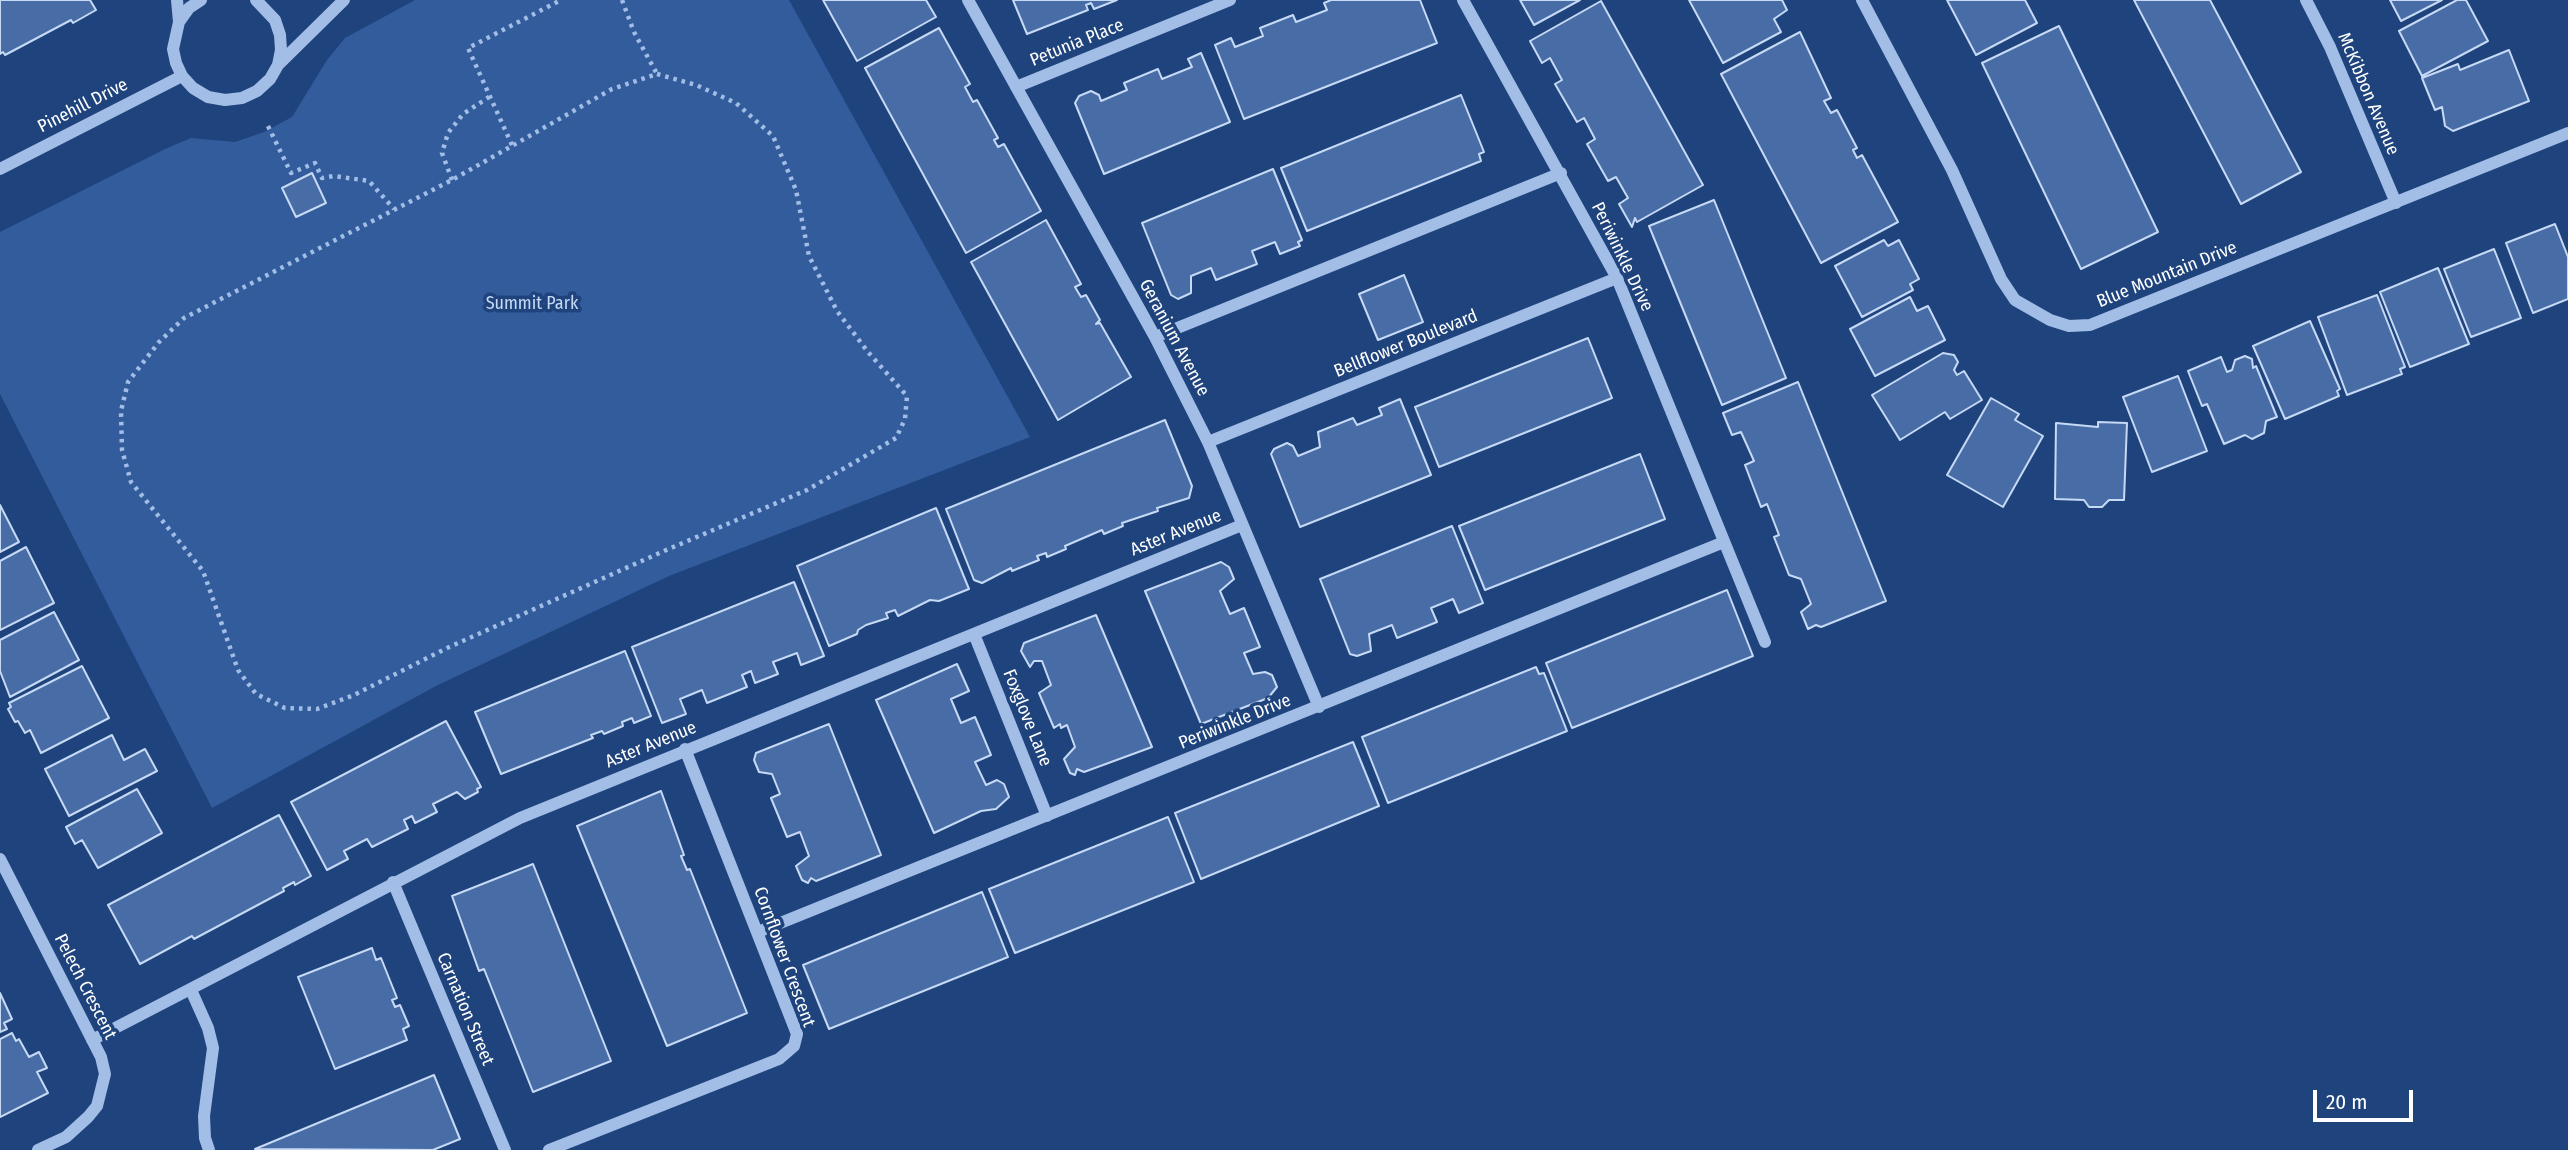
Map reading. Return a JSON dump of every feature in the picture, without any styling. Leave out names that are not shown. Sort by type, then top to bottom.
[{"type":"street","points":[[177,0],[179,22],[173,49],[182,76],[208,97],[234,99],[257,91],[270,79],[278,65],[344,0]]},
{"type":"street","points":[[179,22],[189,8],[201,0]]},
{"type":"street","points":[[256,0],[275,20],[281,50],[278,65]]},
{"type":"street","name":"Geranium Avenue","points":[[968,0],[1155,337],[1208,442],[1319,706]]},
{"type":"street","name":"Petunia Place","points":[[1016,86],[1230,0]]},
{"type":"street","name":"Periwinkle Drive","points":[[1464,0],[1617,278],[1765,642]]},
{"type":"street","name":"Blue Mountain Drive","points":[[1862,0],[1961,188],[2001,279],[2015,300],[2050,320],[2069,326],[2090,325],[2568,133]]},
{"type":"street","name":"McKibbon Avenue","points":[[2306,0],[2330,47],[2396,203]]},
{"type":"street","name":"Pinehill Drive","points":[[0,169],[182,76]]},
{"type":"street","points":[[1155,337],[1561,173]]},
{"type":"street","name":"Bellflower Boulevard","points":[[1208,442],[1617,278]]},
{"type":"street","name":"Aster Avenue","points":[[92,1040],[520,818],[1242,525]]},
{"type":"street","name":"Periwinkle Drive","points":[[758,932],[1724,542]]},
{"type":"street","name":"Foxglove Lane","points":[[974,634],[1047,816]]},
{"type":"street","name":"Cornflower Crescent","points":[[549,1150],[779,1059],[794,1046],[797,1034],[685,749]]},
{"type":"street","name":"Pelech Crescent","points":[[0,859],[101,1057],[105,1074],[97,1106],[72,1133],[38,1150]]},
{"type":"street","name":"Carnation Street","points":[[393,882],[505,1150]]},
{"type":"street","points":[[191,990],[208,1028],[213,1048],[204,1116],[205,1139],[209,1150]]},
{"type":"path","points":[[512,145],[468,48],[561,0]]},
{"type":"path","points":[[622,0],[657,74]]},
{"type":"path","points":[[657,74],[696,85],[736,103],[773,136],[796,190],[809,256],[837,311],[907,396],[905,419],[895,438],[807,490],[447,648],[354,695],[317,709],[285,708],[256,694],[239,670],[203,571],[131,482],[121,450],[121,411],[128,382],[159,342],[184,318],[452,180],[612,89],[657,74]]},
{"type":"path","points":[[452,180],[442,153],[447,133],[463,114],[489,97]]},
{"type":"path","points":[[268,127],[291,173],[315,163],[321,178],[334,176],[369,181],[394,209]]},
{"type":"green space","name":"Summit Park","points":[[415,0],[789,0],[1030,437],[669,576],[436,686],[212,808],[0,394],[0,232],[191,138],[235,142],[264,132],[292,117],[327,60],[345,38]]},
{"type":"building","points":[[0,0],[90,0],[96,10],[73,23],[71,20],[5,55],[3,52],[0,54]]},
{"type":"building","points":[[823,0],[926,0],[936,17],[857,61]]},
{"type":"building","points":[[1013,0],[1117,0],[1094,9],[1091,3],[1086,5],[1088,10],[1027,34]]},
{"type":"building","points":[[1331,0],[1420,0],[1437,43],[1244,119],[1215,45],[1231,38],[1235,47],[1263,36],[1260,28],[1293,15],[1296,22],[1327,10],[1324,3]]},
{"type":"building","points":[[1520,0],[1580,0],[1534,25]]},
{"type":"building","points":[[1689,0],[1782,0],[1787,10],[1774,19],[1781,32],[1723,63]]},
{"type":"building","points":[[1947,0],[2025,0],[2037,23],[1976,55]]},
{"type":"building","points":[[2134,0],[2210,0],[2301,172],[2241,204]]},
{"type":"building","points":[[2390,0],[2442,0],[2401,21]]},
{"type":"building","points":[[2457,0],[2466,0],[2488,41],[2422,76],[2399,31]]},
{"type":"building","points":[[1601,1],[1703,185],[1637,222],[1635,218],[1632,227],[1619,204],[1628,198],[1616,177],[1608,181],[1587,144],[1595,139],[1584,118],[1577,122],[1555,84],[1562,80],[1550,58],[1542,63],[1530,41]]},
{"type":"building","points":[[2059,26],[2158,232],[2081,269],[1982,63]]},
{"type":"building","points":[[939,28],[970,84],[965,87],[973,102],[977,100],[998,138],[994,140],[998,147],[1004,144],[1041,211],[966,253],[865,68]]},
{"type":"building","points":[[1800,32],[1831,98],[1824,101],[1831,113],[1837,110],[1857,148],[1853,150],[1857,158],[1862,155],[1898,222],[1821,263],[1721,74]]},
{"type":"building","points":[[2509,50],[2529,101],[2453,131],[2445,126],[2442,107],[2435,110],[2422,78],[2458,64],[2460,70]]},
{"type":"building","points":[[1201,53],[1230,122],[1104,174],[1075,103],[1079,96],[1091,91],[1099,95],[1101,101],[1127,90],[1124,83],[1158,69],[1162,79],[1192,67],[1188,59]]},
{"type":"building","points":[[1461,95],[1484,152],[1479,154],[1481,161],[1307,231],[1281,168]]},
{"type":"building","points":[[1273,169],[1302,240],[1298,242],[1300,246],[1280,254],[1275,242],[1252,251],[1257,264],[1216,280],[1211,268],[1191,276],[1191,293],[1178,299],[1171,295],[1142,223]]},
{"type":"building","points":[[312,173],[326,203],[296,217],[282,188]]},
{"type":"building","points":[[1714,200],[1786,378],[1722,405],[1649,226]]},
{"type":"building","points":[[1046,220],[1081,284],[1075,287],[1081,297],[1086,295],[1100,320],[1096,324],[1100,323],[1131,377],[1058,420],[971,262]]},
{"type":"building","points":[[2555,224],[2568,257],[2568,299],[2533,313],[2506,243]]},
{"type":"building","points":[[1884,240],[1888,246],[1899,240],[1919,279],[1910,284],[1913,290],[1862,317],[1835,266]]},
{"type":"building","points":[[2494,249],[2521,318],[2471,337],[2444,269]]},
{"type":"building","points":[[2438,268],[2469,344],[2410,367],[2380,292]]},
{"type":"building","points":[[1404,275],[1423,322],[1378,340],[1359,294]]},
{"type":"building","points":[[2377,295],[2405,367],[2400,369],[2402,374],[2347,395],[2318,317]]},
{"type":"building","points":[[1910,297],[1917,311],[1928,306],[1945,340],[1875,376],[1850,329]]},
{"type":"building","points":[[2310,321],[2340,389],[2337,391],[2339,396],[2285,419],[2253,346]]},
{"type":"building","points":[[1588,338],[1612,398],[1439,467],[1415,407]]},
{"type":"building","points":[[1943,353],[1954,355],[1958,362],[1954,370],[1957,375],[1964,371],[1982,400],[1950,419],[1945,412],[1900,440],[1872,395]]},
{"type":"building","points":[[2245,356],[2252,359],[2253,368],[2256,366],[2277,417],[2266,421],[2264,433],[2252,439],[2245,435],[2224,444],[2207,404],[2202,406],[2188,371],[2221,357],[2227,372],[2232,370],[2235,360]]},
{"type":"building","points":[[2178,376],[2207,451],[2152,472],[2123,397]]},
{"type":"building","points":[[1798,382],[1886,601],[1821,627],[1816,625],[1808,629],[1801,612],[1811,604],[1801,579],[1789,575],[1774,537],[1779,535],[1767,504],[1761,507],[1745,465],[1754,461],[1741,432],[1732,435],[1723,413]]},
{"type":"building","points":[[1991,398],[2019,414],[2015,420],[2043,436],[2003,507],[1947,475]]},
{"type":"building","points":[[1400,399],[1431,475],[1300,527],[1271,454],[1274,449],[1287,443],[1293,446],[1298,456],[1320,447],[1318,432],[1353,418],[1357,425],[1382,415],[1379,408]]},
{"type":"building","points":[[1165,420],[1192,486],[1189,498],[1157,508],[1158,511],[1122,523],[1123,526],[1104,534],[1102,530],[1047,557],[1046,553],[1037,556],[1039,560],[1012,571],[1011,568],[982,583],[974,580],[946,509]]},
{"type":"building","points":[[2098,422],[2127,423],[2124,500],[2109,500],[2102,507],[2089,507],[2084,500],[2055,499],[2056,423],[2098,427]]},
{"type":"building","points":[[1640,454],[1665,519],[1485,590],[1459,526]]},
{"type":"building","points":[[0,505],[19,542],[0,552]]},
{"type":"building","points":[[936,508],[969,589],[939,601],[930,600],[898,616],[895,610],[886,613],[888,618],[866,625],[858,630],[857,634],[829,646],[797,566]]},
{"type":"building","points":[[1452,526],[1483,603],[1459,613],[1453,599],[1431,608],[1437,622],[1397,638],[1392,625],[1369,634],[1371,651],[1357,656],[1350,654],[1320,579]]},
{"type":"building","points":[[26,547],[54,603],[0,630],[0,561]]},
{"type":"building","points":[[1221,562],[1229,567],[1234,579],[1220,591],[1230,614],[1244,608],[1260,647],[1244,653],[1253,674],[1265,672],[1272,675],[1277,687],[1268,698],[1201,724],[1145,591]]},
{"type":"building","points":[[794,582],[824,656],[801,665],[797,653],[773,662],[778,674],[755,683],[751,671],[742,675],[747,687],[707,703],[702,690],[680,699],[686,714],[662,723],[632,647]]},
{"type":"building","points":[[1727,590],[1753,656],[1572,728],[1546,663]]},
{"type":"building","points":[[54,612],[79,660],[10,697],[0,671],[0,640]]},
{"type":"building","points":[[1096,615],[1152,747],[1084,772],[1077,769],[1075,775],[1070,773],[1064,759],[1075,747],[1067,725],[1061,728],[1060,724],[1054,728],[1039,693],[1051,685],[1042,661],[1034,661],[1030,667],[1021,651],[1024,643]]},
{"type":"building","points":[[625,651],[651,716],[634,723],[632,718],[622,722],[623,726],[604,734],[602,731],[591,735],[593,738],[501,774],[475,712]]},
{"type":"building","points":[[957,664],[969,691],[951,699],[961,723],[975,717],[991,755],[975,762],[986,785],[997,780],[1004,784],[1009,797],[996,809],[981,811],[934,833],[876,700]]},
{"type":"building","points":[[82,666],[109,718],[41,753],[30,730],[25,733],[18,721],[15,722],[8,709],[11,707],[9,703]]},
{"type":"building","points":[[1536,667],[1539,674],[1544,673],[1567,731],[1388,803],[1362,737]]},
{"type":"building","points":[[446,721],[481,787],[477,789],[478,792],[465,799],[457,792],[433,804],[437,812],[415,823],[412,816],[404,820],[408,829],[372,847],[367,839],[344,851],[348,859],[327,870],[291,802]]},
{"type":"building","points":[[829,724],[881,855],[816,881],[811,878],[808,883],[802,880],[796,866],[809,856],[800,832],[787,837],[771,798],[780,794],[772,774],[759,772],[754,760],[756,753]]},
{"type":"building","points":[[112,735],[124,760],[145,749],[157,771],[69,816],[45,769]]},
{"type":"building","points":[[1353,742],[1379,806],[1201,879],[1175,813]]},
{"type":"building","points":[[137,789],[162,833],[98,868],[82,840],[75,844],[66,827]]},
{"type":"building","points":[[661,791],[684,855],[681,856],[687,870],[690,869],[747,1013],[667,1046],[577,826]]},
{"type":"building","points":[[279,815],[311,876],[295,885],[294,882],[283,888],[284,891],[194,939],[192,936],[140,964],[108,905]]},
{"type":"building","points":[[1168,817],[1194,882],[1015,953],[989,889]]},
{"type":"building","points":[[533,864],[611,1061],[533,1092],[484,969],[479,971],[452,896]]},
{"type":"building","points":[[982,892],[1008,957],[829,1029],[803,965]]},
{"type":"building","points":[[372,948],[376,960],[381,958],[397,998],[392,1000],[395,1007],[400,1005],[409,1026],[403,1029],[407,1040],[335,1069],[298,977]]},
{"type":"building","points":[[0,993],[12,1019],[4,1023],[7,1029],[0,1032]]},
{"type":"building","points":[[12,1033],[16,1041],[19,1039],[29,1057],[39,1052],[47,1068],[37,1072],[48,1093],[0,1117],[0,1039]]},
{"type":"building","points":[[434,1075],[460,1139],[433,1150],[255,1149]]}]
